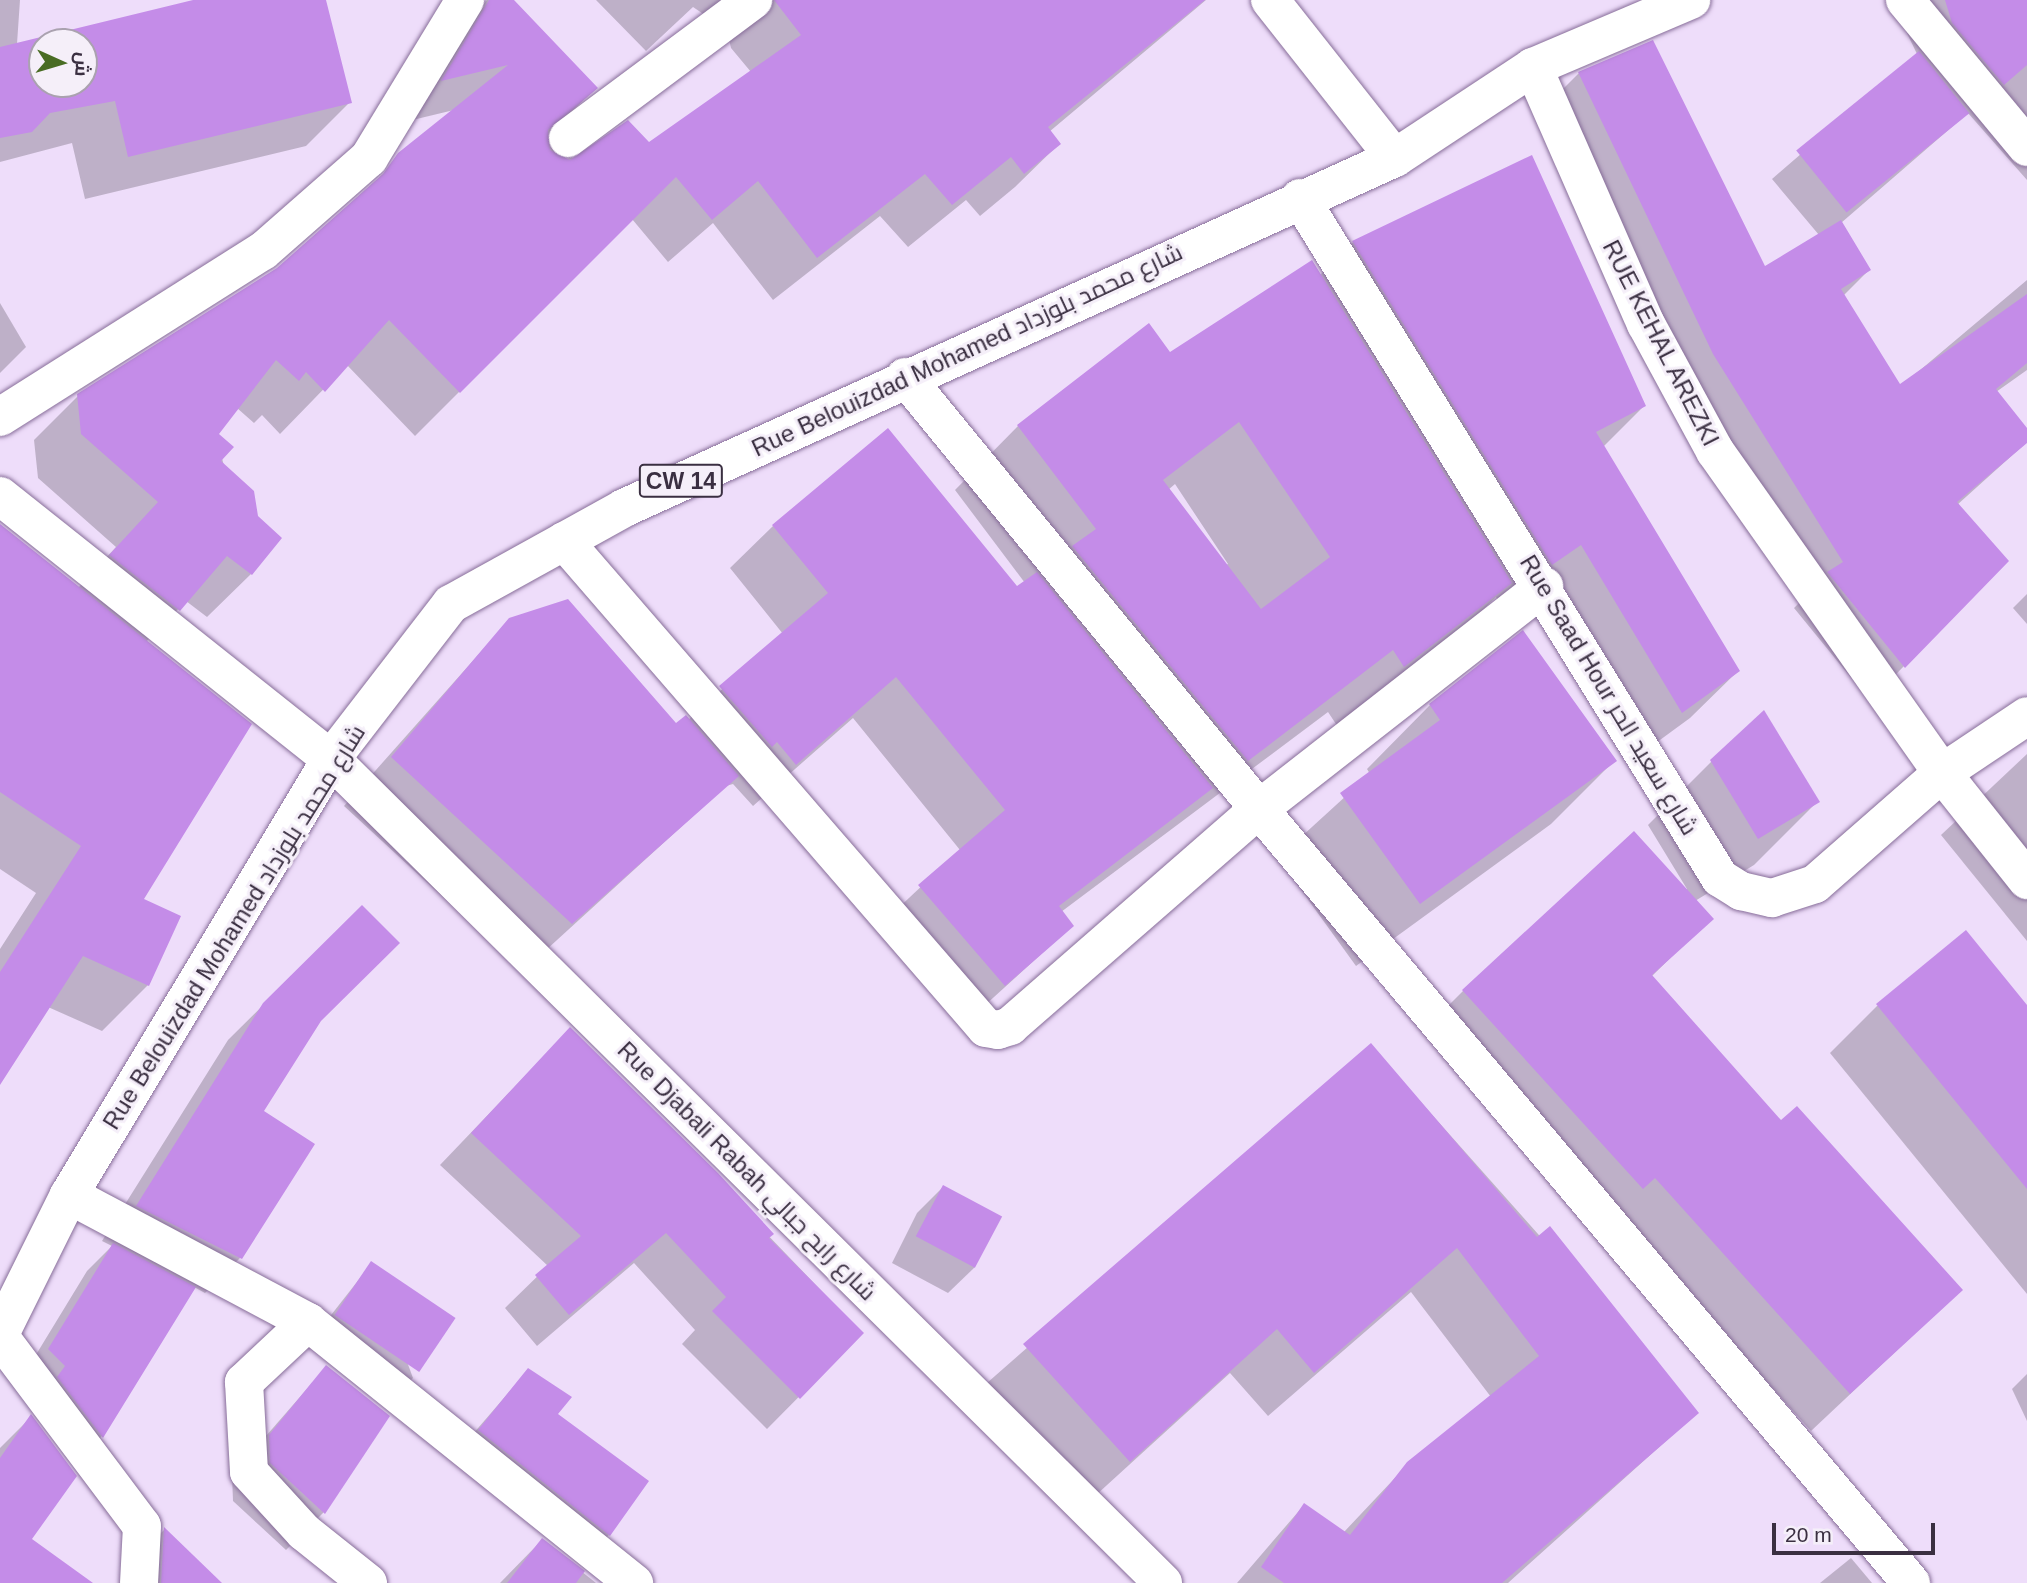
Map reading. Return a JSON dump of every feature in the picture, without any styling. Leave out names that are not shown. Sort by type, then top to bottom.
[{"type":"street","points":[[0,417],[263,251],[369,158],[465,0]]},
{"type":"street","points":[[568,138],[753,0]]},
{"type":"street","points":[[1270,0],[1395,158]]},
{"type":"street","name":"Rue Belouizdad Mohamed شارع محمد بلوزداد","points":[[0,1336],[69,1195],[331,759],[451,604],[564,541],[905,377],[1300,198],[1395,158],[1533,67],[1691,0]]},
{"type":"street","points":[[1905,0],[2027,148]]},
{"type":"street","name":"RUE KEHAL AREZKI","points":[[1533,67],[1646,324],[1714,451],[1942,773],[2027,880]]},
{"type":"street","name":"Rue Saad Hour شارع سعيد الحر","points":[[1300,198],[1544,586],[1720,878],[1741,891],[1772,898],[1815,884],[1942,773],[2027,716]]},
{"type":"street","points":[[905,377],[1259,810],[1911,1583]]},
{"type":"street","name":"Rue Djabali Rabah شارع رابح جبالي","points":[[0,496],[331,759],[1163,1583]]},
{"type":"street","points":[[564,541],[986,1028],[1010,1026],[1259,810],[1544,586]]},
{"type":"street","points":[[69,1195],[308,1322],[634,1583]]},
{"type":"street","points":[[308,1322],[244,1382],[249,1472],[304,1532],[368,1583]]},
{"type":"street","points":[[0,1336],[142,1526],[139,1583]]},
{"type":"building","points":[[193,0],[326,0],[352,103],[128,157],[115,101],[50,113],[32,132],[0,138],[0,47],[28,40],[28,98],[98,98],[98,28],[78,28]]},
{"type":"building","points":[[489,0],[514,0],[598,88],[548,130],[550,150],[570,160],[628,120],[649,142],[801,35],[774,0],[1205,0],[1048,127],[1061,144],[1024,174],[1011,157],[952,205],[925,174],[817,258],[758,181],[712,220],[676,177],[460,393],[389,320],[325,392],[306,372],[299,381],[276,360],[219,434],[234,447],[221,461],[254,491],[258,516],[282,538],[252,575],[227,556],[180,611],[109,555],[158,502],[81,434],[77,394],[277,268],[383,174],[398,153],[508,65],[441,81]]},
{"type":"building","points":[[1945,0],[2027,0],[2027,65],[2004,85],[1952,23]]},
{"type":"building","points":[[1653,40],[1765,266],[1841,220],[1871,270],[1841,289],[1900,384],[2027,294],[2027,363],[1996,389],[2027,428],[2027,443],[1957,502],[2009,561],[1905,668],[1827,572],[1843,562],[1713,354],[1578,72]]},
{"type":"building","points":[[1919,51],[1969,113],[1847,213],[1796,150]]},
{"type":"building","points":[[1532,155],[1646,406],[1596,432],[1740,671],[1682,713],[1581,545],[1552,565],[1352,241]]},
{"type":"building","points":[[1312,260],[1512,583],[1404,667],[1393,650],[1248,761],[1072,546],[1096,529],[1017,425],[1149,323],[1170,352]],"holes":[[[1239,422],[1330,557],[1261,609],[1163,480]]]},
{"type":"building","points":[[888,428],[1017,586],[1037,572],[1213,788],[1059,906],[1074,926],[1005,986],[918,885],[1005,810],[896,677],[796,765],[777,742],[772,747],[719,686],[828,593],[772,525]]},
{"type":"building","points":[[0,524],[252,724],[144,899],[181,916],[149,986],[83,956],[0,1085],[0,972],[81,846],[0,792]]},
{"type":"building","points":[[568,599],[676,723],[686,715],[739,776],[572,924],[391,757],[509,618]]},
{"type":"building","points":[[1523,630],[1617,761],[1420,904],[1340,793],[1440,720],[1429,704]]},
{"type":"building","points":[[1764,710],[1820,802],[1758,839],[1710,760]]},
{"type":"building","points":[[1634,831],[1714,919],[1652,975],[1781,1120],[1797,1106],[1963,1290],[1850,1394],[1655,1178],[1643,1189],[1462,990]]},
{"type":"building","points":[[362,905],[400,943],[321,1021],[264,1111],[315,1144],[242,1259],[136,1206],[263,1003]]},
{"type":"building","points":[[1966,930],[2027,1005],[2027,1189],[1876,1004]]},
{"type":"building","points":[[570,1027],[718,1173],[774,1234],[769,1238],[864,1333],[800,1399],[712,1311],[726,1297],[666,1233],[569,1315],[535,1275],[581,1236],[471,1133]]},
{"type":"building","points":[[1371,1043],[1537,1237],[1550,1226],[1699,1413],[1502,1583],[1284,1583],[1261,1567],[1304,1503],[1350,1535],[1407,1462],[1539,1356],[1457,1248],[1314,1373],[1277,1329],[1130,1462],[1023,1344]]},
{"type":"building","points":[[943,1185],[1002,1216],[975,1268],[916,1236]]},
{"type":"building","points":[[113,1243],[196,1287],[103,1438],[57,1377],[65,1366],[48,1349]]},
{"type":"building","points":[[371,1261],[456,1318],[419,1372],[335,1315]]},
{"type":"building","points":[[326,1365],[390,1416],[325,1514],[270,1463],[269,1435]]},
{"type":"building","points":[[528,1368],[572,1397],[558,1414],[649,1481],[610,1536],[478,1430]]},
{"type":"building","points":[[31,1414],[77,1476],[32,1539],[93,1583],[0,1583],[0,1458]]},
{"type":"building","points":[[164,1527],[222,1583],[161,1583]]},
{"type":"building","points":[[542,1538],[585,1571],[576,1583],[507,1583]]}]
